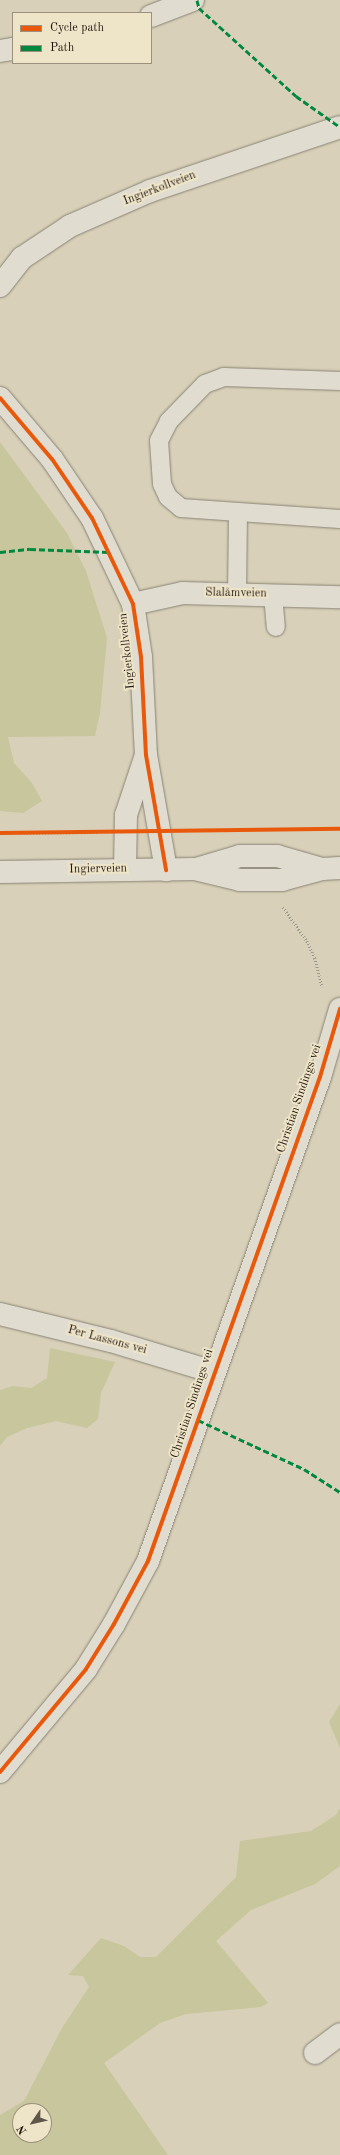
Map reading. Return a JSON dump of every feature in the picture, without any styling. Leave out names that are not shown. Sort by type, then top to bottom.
[{"type":"street","points":[[152,16],[192,0]]},
{"type":"street","points":[[0,51],[12,49]]},
{"type":"street","name":"Ingierkollveien","points":[[0,286],[22,258],[70,226],[150,191],[340,127]]},
{"type":"street","name":"Ingierkollveien","points":[[0,398],[52,459],[92,518],[133,604],[141,657],[146,755],[166,870]]},
{"type":"street","name":"Slalåmveien","points":[[133,604],[183,593],[340,597]]},
{"type":"street","name":"Ingierkollveien","points":[[124,870],[126,815],[146,755]]},
{"type":"street","name":"Ingierveien","points":[[0,872],[195,869],[240,880],[282,880],[331,868]]},
{"type":"street","name":"Christian Sindings vei","points":[[0,1772],[86,1669],[133,1591],[162,1526],[214,1372],[335,1044],[340,1009]]},
{"type":"street","name":"Per Lassons vei","points":[[0,1314],[111,1341],[214,1372]]},
{"type":"street","points":[[315,2053],[340,2034]]},
{"type":"lane","points":[[340,382],[224,377],[205,384],[169,421],[159,441],[162,484],[168,497],[181,508],[238,514],[340,519]]},
{"type":"lane","points":[[237,594],[238,514]]},
{"type":"lane","points":[[273,595],[276,626]]},
{"type":"path","points":[[277,903],[298,925],[307,941],[315,958],[322,987]]},
{"type":"shaded area","points":[[0,442],[67,533],[86,571],[107,638],[100,713],[95,736],[8,737],[14,763],[32,783],[42,801],[23,813],[0,811]]},
{"type":"shaded area","points":[[50,1348],[115,1362],[101,1393],[98,1419],[87,1428],[56,1421],[27,1428],[7,1437],[0,1446],[0,1390],[13,1386],[31,1388],[47,1378]]},
{"type":"shaded area","points":[[340,1704],[340,1748],[329,1722]]},
{"type":"shaded area","points":[[340,1808],[340,1866],[315,1884],[251,1910],[216,1941],[268,2003],[261,2007],[186,2014],[160,2023],[104,2063],[168,2155],[0,2155],[0,2115],[12,2108],[12,2143],[52,2143],[52,2103],[21,2103],[24,2101],[62,2028],[89,1987],[83,1976],[68,1975],[101,1938],[124,1946],[140,1957],[156,1957],[236,1877],[240,1841],[311,1831],[336,1815]]},
{"type":"marked path","points":[[197,0],[199,8],[296,96],[340,127]]},
{"type":"marked path","points":[[0,552],[30,549],[109,552]]},
{"type":"marked path","points":[[198,1420],[304,1469],[340,1492]]},
{"type":"cycle path","points":[[0,398],[52,459],[92,518],[133,604],[141,657],[146,755],[166,870]]},
{"type":"cycle path","points":[[0,833],[340,829]]},
{"type":"cycle path","points":[[0,1772],[86,1669],[114,1624],[148,1561],[320,1077],[340,1009]]}]
